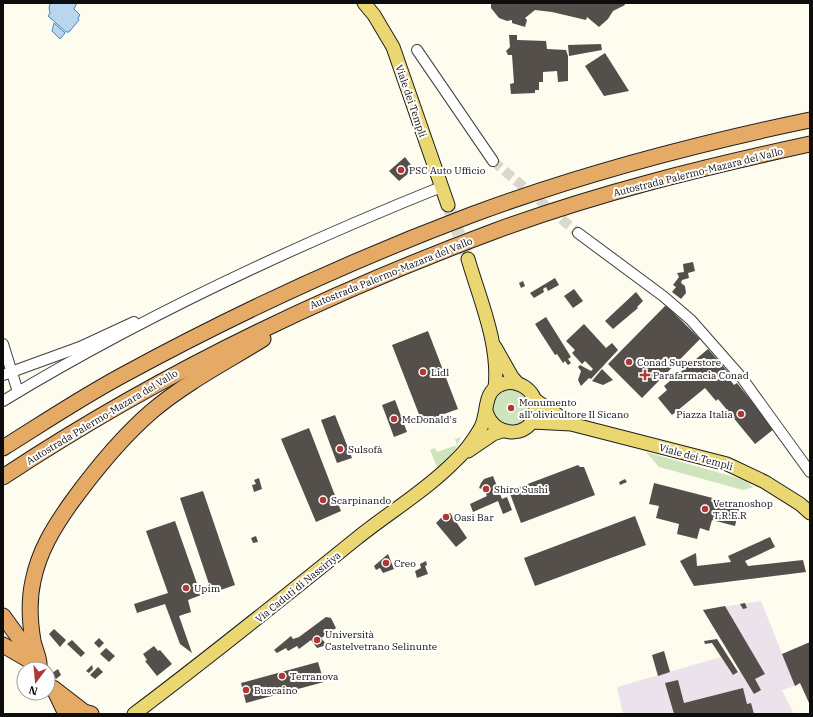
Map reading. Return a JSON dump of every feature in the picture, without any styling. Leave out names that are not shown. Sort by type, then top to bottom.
[{"type":"highway","points":[[3,448],[122,375],[230,319],[346,266],[473,215],[622,166],[727,138],[810,120]]},
{"type":"highway","name":"Autostrada Palermo-Mazara del Vallo","points":[[3,477],[110,410],[184,368],[294,314],[398,269],[497,230],[589,200],[664,178],[810,144]]},
{"type":"highway","points":[[40,661],[35,651],[33,640],[31,610],[32,582],[39,559],[52,530],[100,464],[152,411],[186,386],[296,319],[382,280],[398,269]]},
{"type":"highway","points":[[3,616],[35,661]]},
{"type":"highway","points":[[3,645],[29,661]]},
{"type":"highway","points":[[56,688],[87,713]]},
{"type":"highway","points":[[56,694],[66,714]]},
{"type":"main road","name":"Viale dei Templi","points":[[364,3],[374,15],[393,47],[448,205]]},
{"type":"main road","points":[[468,259],[492,342],[496,372],[495,388]]},
{"type":"main road","points":[[492,342],[512,377],[518,384],[529,390],[535,400],[571,424]]},
{"type":"main road","points":[[460,456],[481,428],[489,395],[495,388],[506,383],[518,384]]},
{"type":"main road","points":[[460,456],[493,434],[502,431],[518,431],[532,422],[535,415],[535,400]]},
{"type":"main road","points":[[486,411],[491,423],[502,431]]},
{"type":"main road","points":[[532,422],[571,424]]},
{"type":"main road","name":"Viale dei Templi","points":[[571,424],[727,464],[764,482],[800,504],[810,512]]},
{"type":"main road","name":"Via Caduti di Nassiriya","points":[[134,714],[261,618],[357,538],[410,499],[460,456]]},
{"type":"street","points":[[417,50],[493,161]]},
{"type":"street","points":[[3,402],[18,392],[174,307],[326,236],[441,187]]},
{"type":"street","points":[[578,233],[658,292],[691,320],[742,378],[810,472]]},
{"type":"street","points":[[8,373],[80,347],[131,323],[174,307]]},
{"type":"street","points":[[3,344],[8,373],[18,392]]},
{"type":"shaded area","points":[[761,601],[795,686],[782,690],[794,714],[623,714],[617,687],[721,657],[733,675],[740,671],[703,610]]},
{"type":"green space","points":[[515,390],[524,395],[528,401],[528,415],[524,421],[515,426],[507,426],[498,421],[494,415],[493,404],[498,395],[504,391]]},
{"type":"green space","points":[[461,437],[455,450],[438,469],[430,450],[435,448],[437,452],[457,445],[455,439]]},
{"type":"green space","points":[[646,452],[745,480],[753,487],[743,490],[659,467]]},
{"type":"water","points":[[50,3],[77,3],[74,9],[80,15],[78,18],[79,20],[69,32],[66,32],[48,16],[50,13]]},
{"type":"water","points":[[54,23],[65,33],[60,39],[52,31]]},
{"type":"building","points":[[491,3],[624,3],[625,5],[613,11],[608,19],[599,27],[587,17],[586,20],[552,12],[535,10],[525,18],[527,20],[525,27],[512,23],[512,20],[507,21],[499,18],[491,8]]},
{"type":"building","points":[[509,35],[517,35],[517,40],[546,41],[547,49],[566,50],[568,56],[568,81],[558,82],[557,71],[543,72],[543,82],[539,82],[539,90],[535,90],[535,93],[511,94],[510,84],[514,83],[512,55],[508,55],[506,51],[510,47]]},
{"type":"building","points":[[601,44],[602,50],[569,56],[568,45]]},
{"type":"building","points":[[605,53],[629,91],[604,96],[585,66]]},
{"type":"building","name":"PSC Auto Ufficio","points":[[405,157],[414,169],[399,181],[389,171]]},
{"type":"building","points":[[693,262],[695,271],[688,273],[689,278],[682,280],[681,283],[685,286],[686,293],[681,299],[672,292],[676,287],[673,285],[679,277],[677,273],[684,272],[683,264]]},
{"type":"building","points":[[555,278],[559,285],[548,291],[546,287],[543,289],[544,292],[534,298],[530,293]]},
{"type":"building","points":[[523,281],[525,286],[521,288],[519,283]]},
{"type":"building","points":[[574,289],[583,301],[573,308],[564,296]]},
{"type":"building","points":[[636,292],[643,301],[637,307],[638,308],[613,329],[605,321]]},
{"type":"building","points":[[666,305],[700,339],[642,398],[608,364]]},
{"type":"building","points":[[546,317],[571,357],[568,359],[571,363],[568,365],[565,361],[563,363],[557,354],[555,355],[535,324]]},
{"type":"building","points":[[584,324],[606,348],[612,343],[618,350],[591,379],[589,378],[581,386],[578,380],[581,371],[578,367],[580,365],[591,371],[593,369],[585,361],[582,364],[572,353],[575,350],[566,341]]},
{"type":"building","name":"Lidl","points":[[428,331],[458,409],[422,422],[392,345]]},
{"type":"building","points":[[708,349],[729,373],[726,375],[734,385],[737,383],[774,429],[755,444],[718,399],[716,401],[705,388],[672,415],[658,398],[667,390],[664,386]]},
{"type":"building","points":[[602,369],[613,380],[603,385],[592,381]]},
{"type":"building","points":[[395,400],[407,432],[394,437],[382,405]]},
{"type":"building","points":[[335,415],[352,458],[337,463],[321,420]]},
{"type":"building","points":[[309,428],[341,511],[316,522],[281,439]]},
{"type":"building","points":[[578,465],[580,467],[584,467],[595,495],[521,523],[509,491]]},
{"type":"building","points":[[493,476],[502,499],[507,497],[512,510],[503,514],[498,501],[473,512],[470,504],[487,496],[484,490],[479,488],[481,483],[484,479]]},
{"type":"building","points":[[259,478],[262,489],[254,492],[252,485],[256,484],[254,480]]},
{"type":"building","points":[[625,479],[627,482],[620,485],[619,482]]},
{"type":"building","name":"Vetranoshop T.R.E.R","points":[[654,483],[740,505],[735,526],[712,520],[709,531],[700,528],[697,539],[677,534],[679,524],[656,518],[659,506],[649,504]]},
{"type":"building","points":[[203,491],[235,585],[212,593],[180,498]]},
{"type":"building","points":[[450,513],[467,538],[456,547],[436,523],[445,514]]},
{"type":"building","points":[[635,516],[646,545],[535,586],[524,558]]},
{"type":"building","points":[[175,521],[201,595],[188,600],[191,612],[179,616],[192,653],[180,644],[165,604],[137,613],[134,604],[168,593],[146,531]]},
{"type":"building","points":[[256,536],[258,542],[253,543],[251,538]]},
{"type":"building","points":[[770,537],[775,547],[745,561],[748,566],[803,560],[806,572],[694,586],[680,561],[696,553],[697,566],[731,562],[728,556]]},
{"type":"building","points":[[388,554],[394,569],[383,573],[380,568],[376,570],[374,566]]},
{"type":"building","points":[[426,561],[427,565],[425,566],[428,574],[417,578],[415,571],[421,568],[420,564]]},
{"type":"building","points":[[745,603],[747,608],[743,609],[740,604]]},
{"type":"building","points":[[725,606],[765,674],[755,679],[761,690],[754,694],[703,610]]},
{"type":"building","points":[[326,617],[331,618],[336,628],[321,638],[327,645],[317,648],[311,640],[299,649],[297,646],[288,651],[286,648],[277,653],[274,650],[291,636],[293,639],[299,637]]},
{"type":"building","points":[[54,629],[66,640],[60,647],[49,634]]},
{"type":"building","points":[[99,638],[104,643],[99,648],[94,643]]},
{"type":"building","points":[[717,639],[738,672],[733,675],[712,643],[705,644],[704,641]]},
{"type":"building","points":[[72,640],[85,653],[81,657],[67,644]]},
{"type":"building","points":[[810,642],[810,705],[800,683],[795,686],[782,654]]},
{"type":"building","points":[[154,646],[158,651],[160,650],[172,664],[157,676],[145,661],[147,660],[143,654]]},
{"type":"building","points":[[106,648],[115,656],[109,662],[100,654]]},
{"type":"building","points":[[664,651],[670,672],[658,676],[652,655]]},
{"type":"building","points":[[318,662],[324,682],[246,703],[241,683]]},
{"type":"building","points":[[92,665],[93,669],[89,673],[86,671]]},
{"type":"building","points":[[98,667],[103,672],[95,679],[90,675]]},
{"type":"building","points":[[58,669],[61,675],[56,679],[56,670]]},
{"type":"building","points":[[678,680],[684,703],[743,688],[747,704],[751,703],[754,714],[674,714],[665,683]]},
{"type":"tunnel","points":[[493,161],[578,233]]},
{"type":"tunnel","points":[[448,205],[468,259]]},
{"type":"place","name":"PSC Auto Ufficio","points":[[401,170]]},
{"type":"place","name":"Conad Superstore","points":[[629,362]]},
{"type":"place","name":"Lidl","points":[[423,372]]},
{"type":"place","name":"Parafarmacia Conad","points":[[645,375]]},
{"type":"place","name":"Monumento all'olivicultore Il Sicano","points":[[511,408]]},
{"type":"place","name":"Piazza Italia","points":[[741,414]]},
{"type":"place","name":"McDonald's","points":[[394,419]]},
{"type":"place","name":"Sulsofà","points":[[340,449]]},
{"type":"place","name":"Shiro Sushi","points":[[486,489]]},
{"type":"place","name":"Scarpinando","points":[[323,500]]},
{"type":"place","name":"Vetranoshop T.R.E.R","points":[[705,509]]},
{"type":"place","name":"Oasi Bar","points":[[446,517]]},
{"type":"place","name":"Creo","points":[[386,563]]},
{"type":"place","name":"Upim","points":[[186,588]]},
{"type":"place","name":"Università Castelvetrano Selinunte","points":[[317,640]]},
{"type":"place","name":"Terranova","points":[[282,676]]},
{"type":"place","name":"Buscaino","points":[[246,690]]}]
